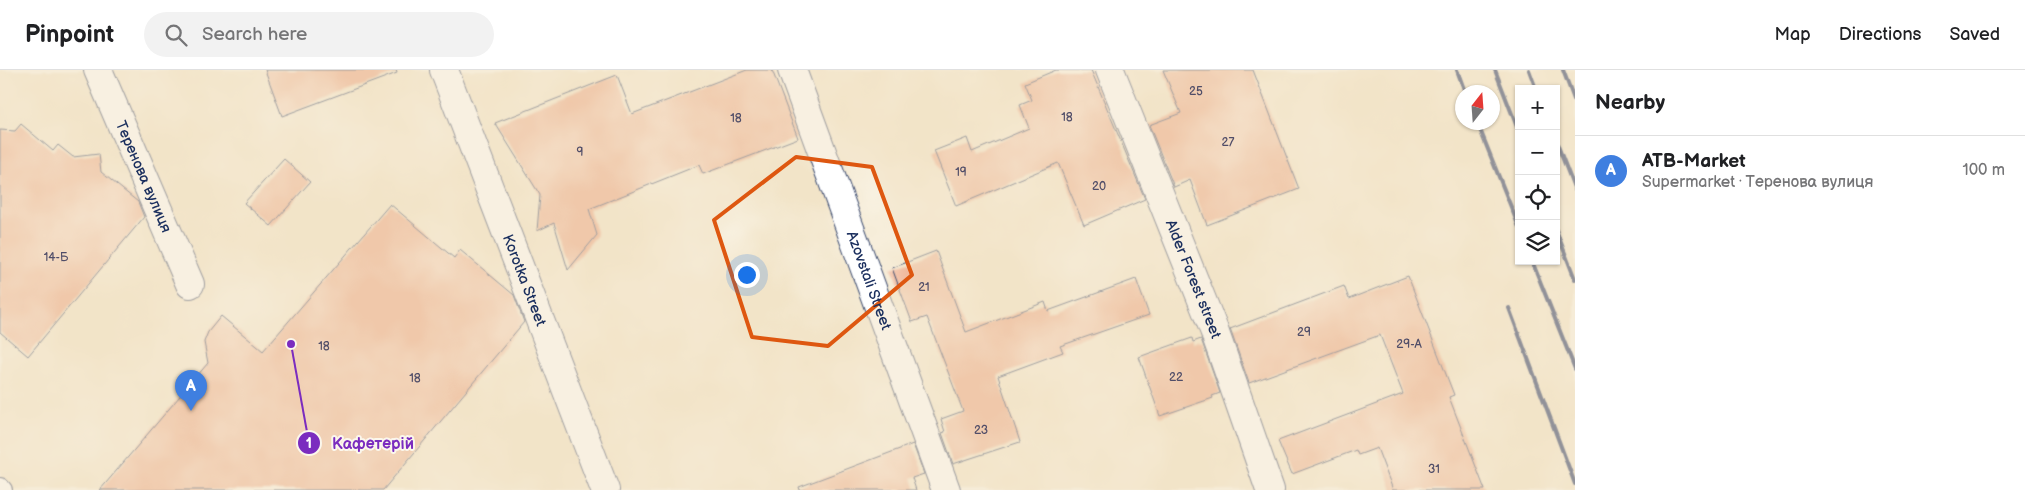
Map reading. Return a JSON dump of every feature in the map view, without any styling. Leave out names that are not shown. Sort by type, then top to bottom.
[{"type":"street","name":"Теренова вулиця","points":[[98,70],[190,284]]},
{"type":"street","name":"Korotka Street","points":[[444,70],[605,490]]},
{"type":"street","name":"Azovstali Street","points":[[792,70],[946,490]]},
{"type":"street","name":"Alder Forest street","points":[[1110,70],[1214,330],[1270,490]]},
{"type":"highlighted area","points":[[796,157],[872,167],[912,275],[828,346],[752,337],[714,220]]},
{"type":"building","points":[[265,70],[396,70],[397,73],[282,116]]},
{"type":"building","points":[[747,70],[772,70],[798,138],[703,174],[699,165],[589,209],[597,235],[568,270],[554,223],[537,231],[540,195],[495,123],[617,75],[632,114]]},
{"type":"building","points":[[1056,70],[1091,70],[1145,199],[1084,225],[1058,163],[956,206],[934,151],[967,138],[972,152],[1029,128],[1020,105],[1032,100],[1025,83]]},
{"type":"building","points":[[1163,70],[1253,70],[1299,189],[1207,225],[1190,180],[1174,187],[1149,125],[1181,113]]},
{"type":"building","points":[[21,124],[53,151],[58,145],[73,157],[99,154],[101,172],[138,202],[144,217],[28,356],[0,332],[0,130],[15,131]]},
{"type":"building","points":[[284,159],[310,182],[271,226],[244,203]]},
{"type":"building","points":[[390,204],[454,258],[460,250],[514,295],[524,322],[383,490],[100,490],[208,363],[204,342],[208,332],[221,316],[263,351]]},
{"type":"building","points":[[936,251],[966,332],[1045,302],[1048,311],[1136,279],[1149,315],[1060,346],[1063,352],[998,376],[1020,442],[953,464],[942,433],[945,432],[941,419],[963,411],[927,317],[912,322],[892,268]]},
{"type":"building","points":[[1408,276],[1454,395],[1449,397],[1485,490],[1393,490],[1377,448],[1358,455],[1356,450],[1292,474],[1278,441],[1403,394],[1380,335],[1249,383],[1230,329],[1344,286],[1349,299]]},
{"type":"building","points":[[1192,338],[1193,342],[1201,339],[1220,393],[1212,396],[1213,398],[1160,416],[1139,357]]},
{"type":"building","points":[[913,444],[924,474],[912,478],[916,490],[800,490],[799,487]]},
{"type":"railway","points":[[1457,70],[1462,85]]},
{"type":"railway","points":[[1495,70],[1518,130]]},
{"type":"railway","points":[[1529,70],[1535,85]]},
{"type":"railway","points":[[1563,70],[1575,102]]},
{"type":"railway","points":[[1480,130],[1516,220]]},
{"type":"railway","points":[[1560,151],[1575,190]]},
{"type":"railway","points":[[1560,240],[1575,279]]},
{"type":"railway","points":[[1534,265],[1575,369]]},
{"type":"railway","points":[[1509,308],[1575,484]]},
{"type":"place","name":"Кафетерій","points":[[291,344]]},
{"type":"place","name":"ATB-Market","points":[[191,411]]}]
